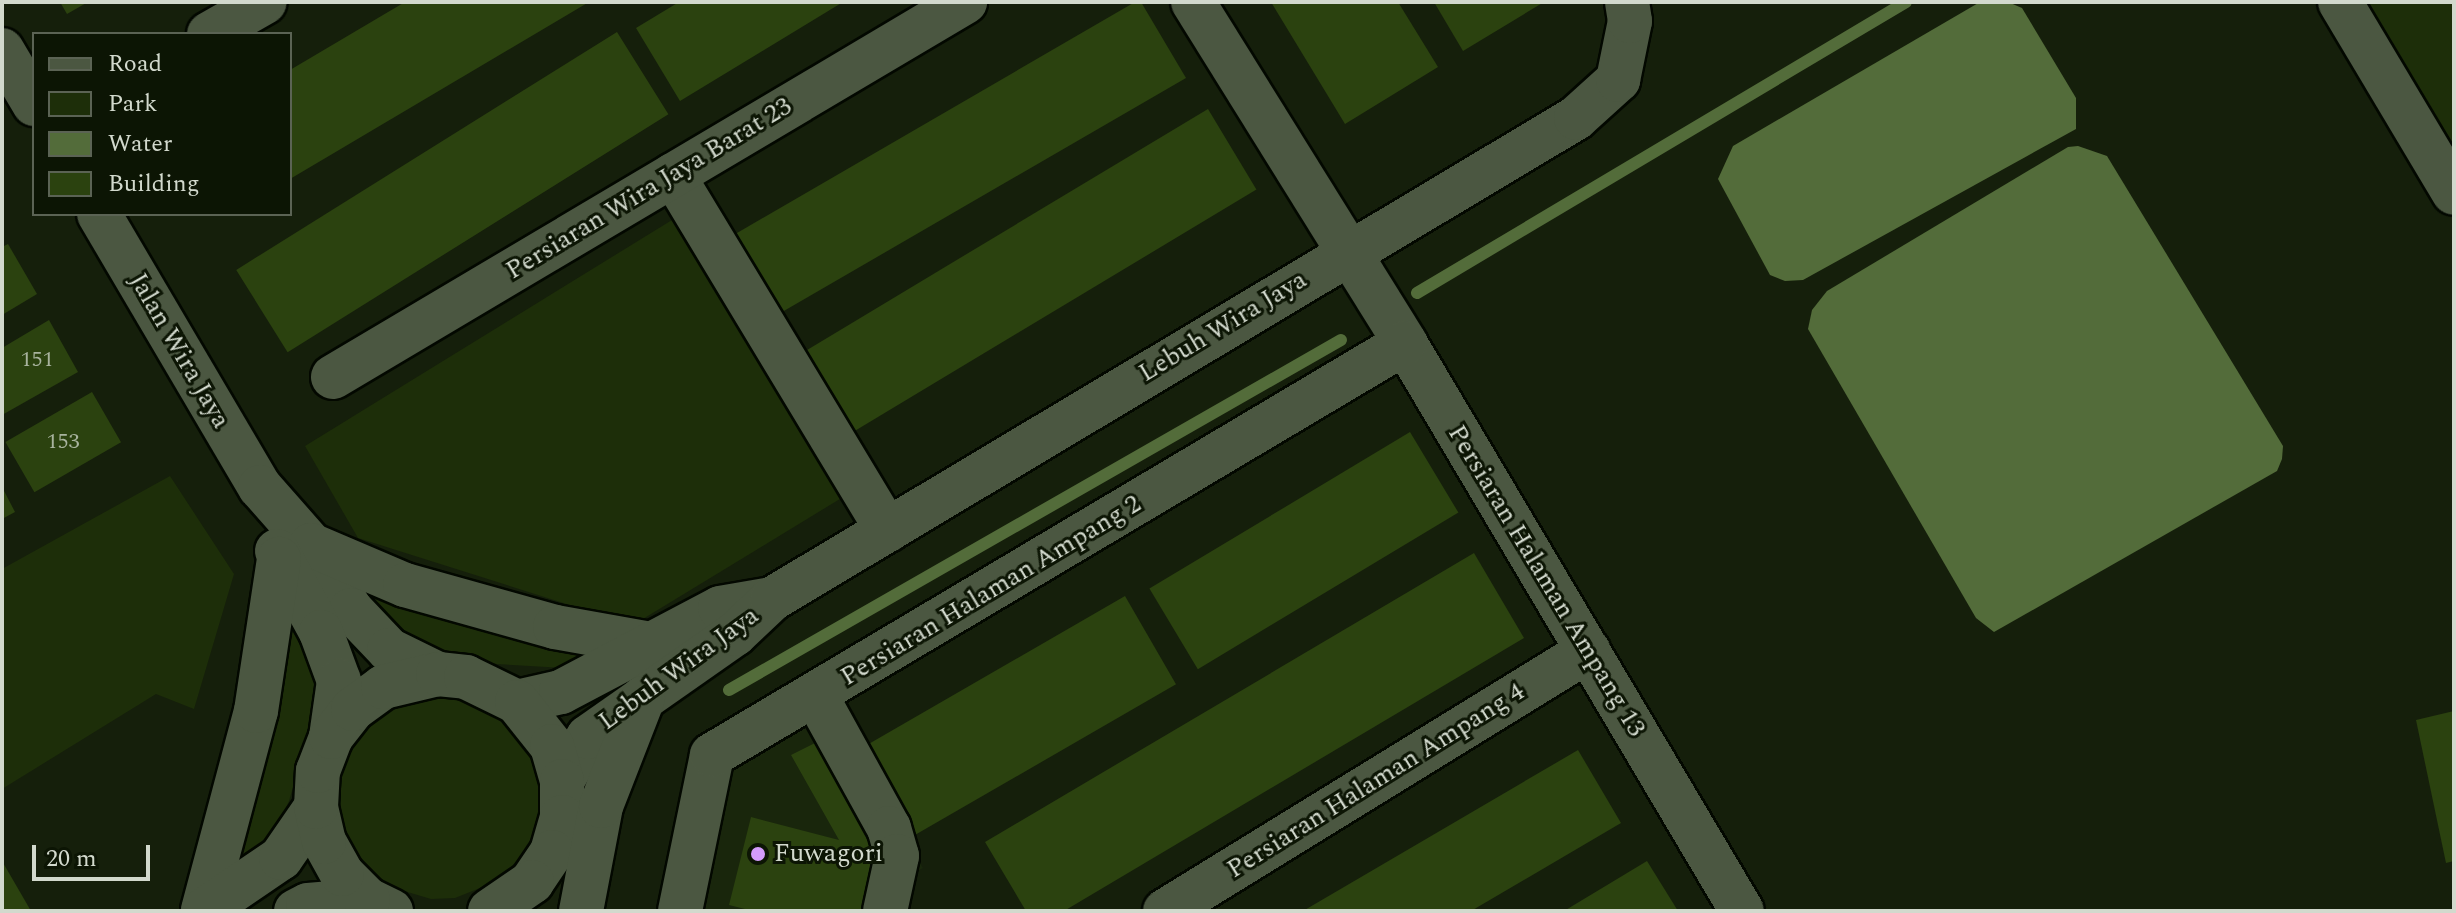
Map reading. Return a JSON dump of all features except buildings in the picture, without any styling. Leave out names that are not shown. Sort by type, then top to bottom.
[{"type":"street","points":[[212,32],[265,2]]},
{"type":"street","name":"Persiaran Wira Jaya Barat 23","points":[[333,377],[965,2]]},
{"type":"street","name":"Persiaran Halaman Ampang 13","points":[[1193,2],[1405,343],[1742,911]]},
{"type":"street","points":[[2340,2],[2454,193]]},
{"type":"street","name":"Lebuh Wira Jaya","points":[[562,781],[588,737],[735,634],[772,599],[1349,251],[1576,118],[1618,80],[1629,12]]},
{"type":"street","points":[[2,50],[32,101]]},
{"type":"street","points":[[673,175],[887,530]]},
{"type":"street","name":"Jalan Wira Jaya","points":[[100,216],[295,552],[339,681],[331,737]]},
{"type":"street","name":"Persiaran Halaman Ampang 2","points":[[680,911],[712,755],[816,696],[1405,343]]},
{"type":"street","points":[[203,911],[232,817],[295,552],[555,627],[650,644]]},
{"type":"street","name":"Jalan Wira Jaya","points":[[295,552],[389,650],[438,674]]},
{"type":"street","name":"Lebuh Wira Jaya","points":[[517,702],[561,692],[720,608],[772,599]]},
{"type":"street","name":"Persiaran Halaman Ampang 4","points":[[1165,911],[1588,651]]},
{"type":"street","points":[[379,905],[342,874],[324,842],[316,807],[318,771],[331,737],[353,709],[383,687],[438,674],[466,677],[517,702],[552,746],[562,781],[562,817],[537,896],[490,911]]},
{"type":"street","points":[[581,911],[601,806],[644,696]]},
{"type":"street","points":[[816,696],[889,828],[897,856],[885,911]]},
{"type":"street","points":[[203,911],[281,858],[316,807]]},
{"type":"street","points":[[296,911],[379,905]]},
{"type":"shaded area","points":[[816,696],[923,868],[876,894],[885,911],[680,911],[712,755]]},
{"type":"green space","points":[[2356,2],[2454,2],[2454,166]]},
{"type":"green space","points":[[685,212],[853,491],[633,625],[358,538],[305,446]]},
{"type":"green space","points":[[170,476],[234,574],[194,709],[156,694],[2,789],[2,569]]},
{"type":"green space","points":[[351,577],[606,654],[564,668],[497,664],[458,656],[420,644],[394,629]]},
{"type":"green space","points":[[287,597],[316,686],[310,729],[289,801],[270,842],[227,880]]},
{"type":"green space","points":[[457,690],[519,727],[541,771],[540,820],[532,843],[500,880],[455,898],[431,899],[384,885],[349,851],[333,805],[339,756],[386,701]]},
{"type":"water","points":[[1980,2],[2008,2],[2022,8],[2076,98],[2076,129],[1803,280],[1785,281],[1770,275],[1718,179],[1733,146]]},
{"type":"water","points":[[2078,146],[2107,156],[2283,446],[2282,459],[2277,471],[1994,632],[1976,618],[1808,329],[1812,310],[1827,291],[2068,147]]},
{"type":"waterway","points":[[1417,293],[1906,2]]},
{"type":"waterway","points":[[729,690],[1341,340]]},
{"type":"place","name":"Fuwagori","points":[[758,854]]}]
